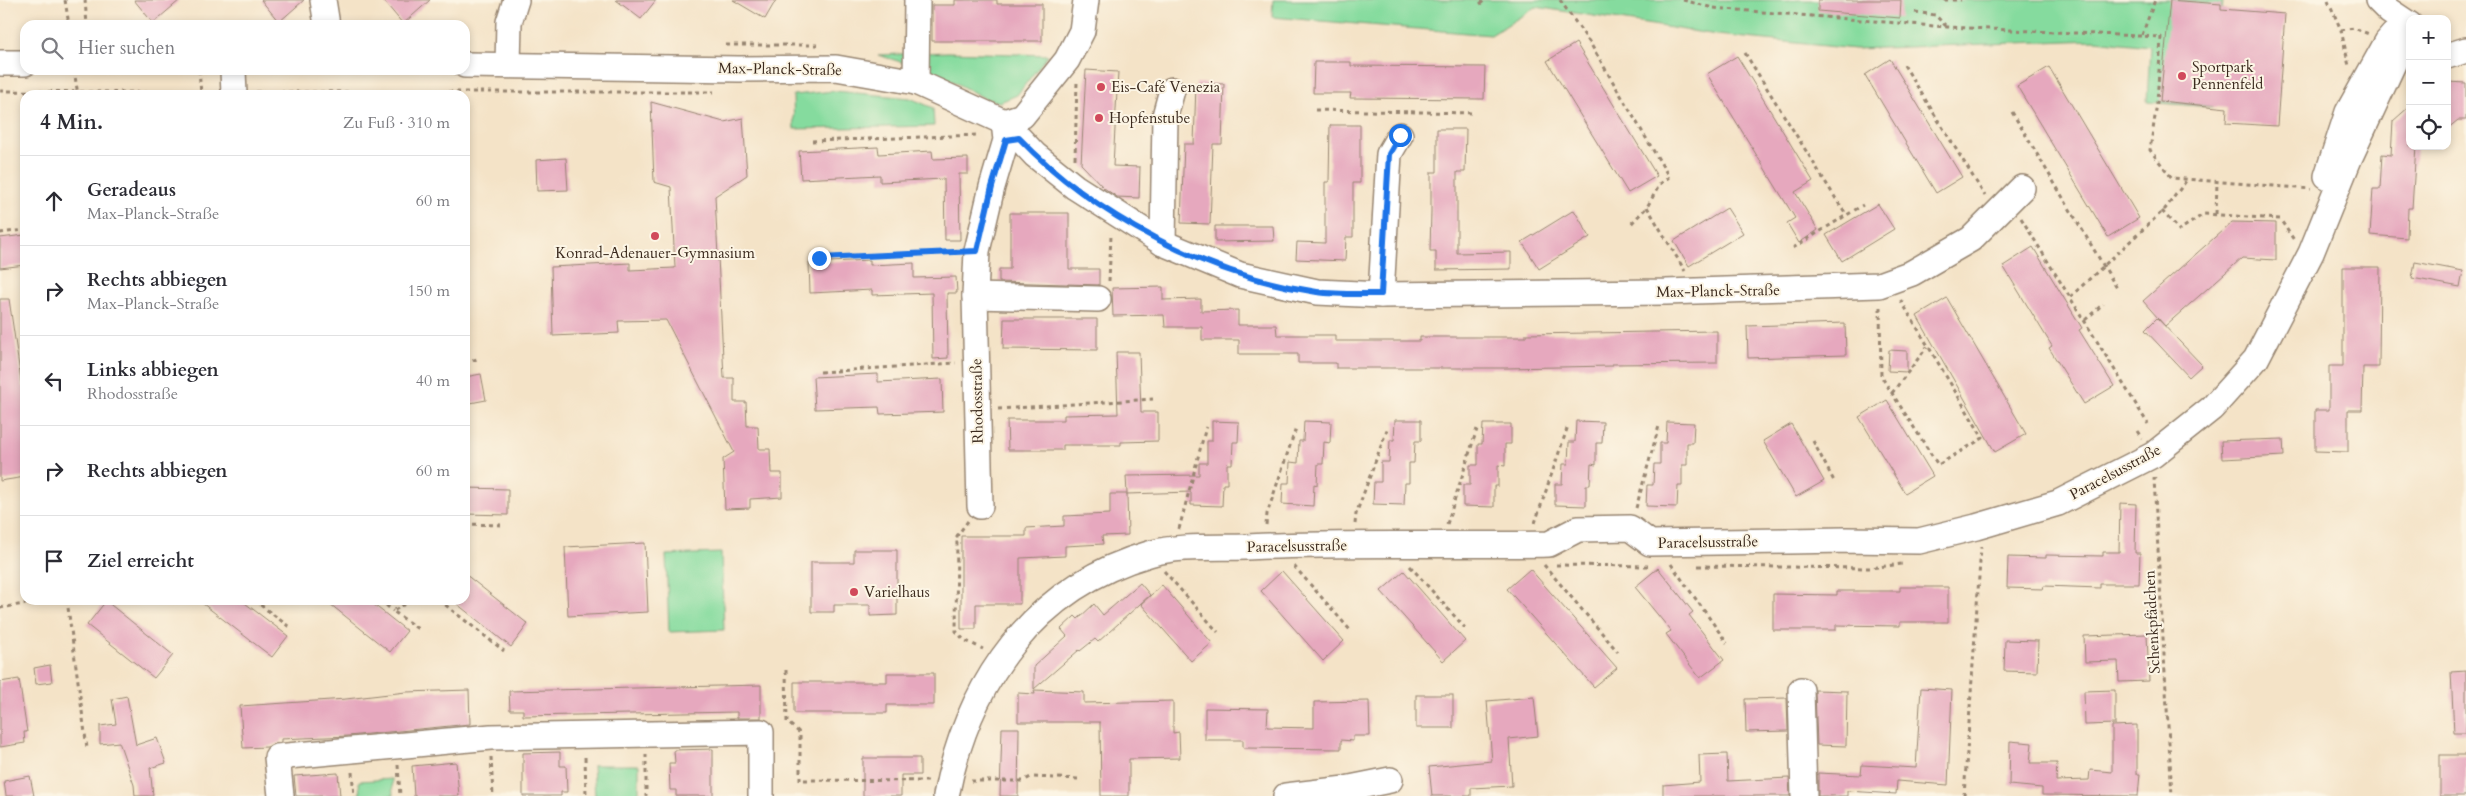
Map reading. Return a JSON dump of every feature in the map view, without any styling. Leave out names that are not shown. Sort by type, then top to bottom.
[{"type":"street","points":[[322,0],[326,20]]},
{"type":"street","points":[[508,65],[509,22],[516,0]]},
{"type":"street","points":[[916,82],[917,0]]},
{"type":"street","points":[[1005,131],[1022,116],[1067,60],[1082,31],[1086,0]]},
{"type":"street","points":[[2378,0],[2406,22]]},
{"type":"street","name":"Paracelsusstraße","points":[[2311,254],[2330,164],[2348,112],[2386,42],[2406,26]]},
{"type":"street","name":"Paracelsusstraße","points":[[948,788],[969,719],[1001,659],[1035,617],[1064,594],[1108,569],[1164,561],[1352,545],[1441,544],[1531,555],[1578,529],[1630,528],[1650,543],[1658,558],[1846,540],[1919,541],[1983,536],[2058,503],[2153,455],[2212,408],[2256,359],[2311,254],[2349,160],[2400,49],[2406,30]]},
{"type":"street","points":[[2451,42],[2466,45]]},
{"type":"street","points":[[2451,55],[2466,50]]},
{"type":"street","points":[[0,63],[20,63]]},
{"type":"street","name":"Max-Planck-Straße","points":[[470,65],[739,69],[836,68],[916,82],[1005,131],[1074,187],[1164,243],[1240,275],[1317,292],[1381,294],[1697,291],[1885,283],[1912,273],[1971,239],[2009,201]]},
{"type":"street","name":"Paracelsusstraße","points":[[2377,101],[2394,82],[2406,74]]},
{"type":"street","points":[[1164,243],[1165,116],[1172,90]]},
{"type":"street","name":"Rhodosstraße","points":[[980,506],[975,296],[977,251],[1005,131]]},
{"type":"street","points":[[1381,294],[1389,154],[1400,135]]},
{"type":"street","points":[[975,296],[1098,299]]},
{"type":"street","points":[[1801,690],[1804,796]]},
{"type":"street","points":[[281,796],[277,757],[490,737],[761,732],[761,796]]},
{"type":"street","points":[[1286,796],[1345,789],[1390,780]]},
{"type":"path","points":[[65,0],[67,20]]},
{"type":"path","points":[[85,0],[87,20]]},
{"type":"path","points":[[1480,4],[1485,0]]},
{"type":"path","points":[[1560,0],[1590,43],[1669,177],[1660,184],[1647,207],[1629,226]]},
{"type":"path","points":[[1683,0],[1713,8],[1947,27],[2161,37],[2157,103],[2150,150],[2172,178],[2186,181],[2317,189]]},
{"type":"path","points":[[1944,0],[1961,0]]},
{"type":"path","points":[[2142,35],[2155,0]]},
{"type":"path","points":[[2328,0],[2341,30],[2349,67]]},
{"type":"path","points":[[1915,12],[1935,15],[1947,27]]},
{"type":"path","points":[[1745,53],[1846,215]]},
{"type":"path","points":[[1904,65],[2009,201],[2148,424]]},
{"type":"path","points":[[1074,187],[1078,73]]},
{"type":"path","points":[[75,75],[77,90]]},
{"type":"path","points":[[199,75],[201,90]]},
{"type":"path","points":[[218,90],[234,86],[306,90]]},
{"type":"path","points":[[0,92],[20,93]]},
{"type":"path","points":[[470,93],[716,92]]},
{"type":"path","points":[[1315,110],[1474,113]]},
{"type":"path","points":[[2012,112],[2118,290]]},
{"type":"path","points":[[812,141],[984,135],[987,133],[991,142],[1005,131]]},
{"type":"path","points":[[2070,297],[2162,212],[2186,181]]},
{"type":"path","points":[[2216,214],[2217,182]]},
{"type":"path","points":[[1793,248],[1863,205]]},
{"type":"path","points":[[1647,207],[1697,291]]},
{"type":"path","points":[[1098,299],[1108,292],[1112,212]]},
{"type":"path","points":[[2162,212],[2180,231]]},
{"type":"path","points":[[2184,227],[2204,214],[2280,219],[2295,241],[2311,254]]},
{"type":"path","points":[[0,233],[20,231]]},
{"type":"path","points":[[819,258],[977,251]]},
{"type":"path","points":[[1885,283],[1983,438],[1938,465],[1881,376],[1885,283]]},
{"type":"path","points":[[2084,320],[2103,304]]},
{"type":"path","points":[[1892,392],[1927,347]]},
{"type":"path","points":[[470,361],[477,359]]},
{"type":"path","points":[[820,372],[976,362]]},
{"type":"path","points":[[977,410],[1153,399]]},
{"type":"path","points":[[1531,555],[1568,426]]},
{"type":"path","points":[[1630,528],[1659,426]]},
{"type":"path","points":[[1206,427],[1178,534],[1164,561],[1218,632]]},
{"type":"path","points":[[1352,545],[1356,514],[1388,427]]},
{"type":"path","points":[[1296,428],[1267,514],[1275,552],[1294,565],[1351,632]]},
{"type":"path","points":[[1441,544],[1477,428]]},
{"type":"path","points":[[1813,441],[1834,481]]},
{"type":"path","name":"Schenkpfädchen","points":[[2153,455],[2165,470],[2154,479],[2172,796]]},
{"type":"path","points":[[980,506],[956,536],[956,631],[964,640],[1001,659]]},
{"type":"path","points":[[470,524],[502,525]]},
{"type":"path","points":[[1972,550],[1983,536]]},
{"type":"path","points":[[1964,796],[1983,536]]},
{"type":"path","points":[[1275,552],[1294,565],[1304,565]]},
{"type":"path","points":[[1531,555],[1544,564],[1618,652]]},
{"type":"path","points":[[1531,555],[1544,564],[1598,567],[1658,558],[1673,565],[1682,566]]},
{"type":"path","points":[[1658,558],[1673,565],[1727,643]]},
{"type":"path","points":[[1418,563],[1408,563],[1465,628]]},
{"type":"path","points":[[1692,566],[1870,568],[1907,563]]},
{"type":"path","points":[[0,608],[20,605]]},
{"type":"path","points":[[68,605],[87,748]]},
{"type":"path","points":[[261,605],[292,628]]},
{"type":"path","points":[[386,605],[418,629]]},
{"type":"path","points":[[394,611],[404,605]]},
{"type":"path","points":[[445,605],[504,651]]},
{"type":"path","points":[[786,670],[787,722],[800,732],[800,780],[948,788],[1022,782],[1031,777],[1081,779]]},
{"type":"path","points":[[645,734],[646,796]]},
{"type":"path","points":[[585,735],[586,796]]},
{"type":"path","points":[[490,737],[493,796]]},
{"type":"path","points":[[396,745],[400,796]]},
{"type":"green space","name":"Sportpark Pennenfeld","points":[[1273,0],[2223,0],[2213,107],[2147,102],[2150,46],[2095,40],[1855,49],[1717,35],[1536,7],[1491,35],[1272,17]]},
{"type":"green space","points":[[948,52],[1048,55],[1017,95],[1000,102],[986,99],[937,73],[878,55]]},
{"type":"green space","points":[[835,91],[910,98],[933,108],[934,126],[794,129],[793,95]]},
{"type":"green space","points":[[721,553],[724,630],[669,632],[666,555]]},
{"type":"green space","points":[[593,765],[639,765],[639,796],[595,796]]},
{"type":"green space","points":[[392,779],[393,796],[360,796],[359,781]]},
{"type":"building","points":[[134,0],[180,0],[157,20],[151,20]]},
{"type":"building","points":[[261,0],[304,0],[281,20],[277,20]]},
{"type":"building","points":[[383,0],[430,0],[408,20],[400,20]]},
{"type":"building","points":[[616,0],[656,0],[641,19]]},
{"type":"building","points":[[733,0],[776,0],[765,19]]},
{"type":"building","points":[[955,0],[997,0],[997,4],[1042,4],[1042,41],[932,41],[932,5],[955,5]]},
{"type":"building","points":[[1818,0],[1901,0],[1900,18],[1818,11]]},
{"type":"building","points":[[2170,0],[2221,4],[2221,9],[2285,14],[2277,126],[2226,123],[2227,108],[2160,101]]},
{"type":"building","points":[[1576,43],[1657,176],[1628,193],[1547,61]]},
{"type":"building","points":[[1737,56],[1813,181],[1795,192],[1818,230],[1799,243],[1787,223],[1795,218],[1707,74]]},
{"type":"building","points":[[1890,59],[1962,177],[1936,193],[1865,75]]},
{"type":"building","points":[[1314,62],[1351,62],[1351,66],[1485,67],[1484,99],[1350,98],[1351,93],[1313,93]]},
{"type":"building","points":[[2049,67],[2139,218],[2108,237],[2017,86]]},
{"type":"building","points":[[1086,70],[1118,72],[1113,166],[1140,167],[1139,198],[1117,197],[1104,188],[1081,164]]},
{"type":"building","points":[[2451,82],[2466,83],[2466,120],[2458,120],[2451,126]]},
{"type":"building","points":[[1196,83],[1224,84],[1222,144],[1213,144],[1210,224],[1181,223],[1184,144],[1194,144]]},
{"type":"building","points":[[651,102],[724,122],[743,118],[747,175],[715,196],[724,378],[734,378],[734,402],[746,402],[747,426],[758,426],[759,449],[770,449],[771,473],[782,473],[782,497],[750,499],[750,508],[725,509],[723,459],[734,452],[666,320],[618,321],[619,333],[553,336],[551,267],[630,263],[630,270],[675,268],[671,187],[654,182]]},
{"type":"building","points":[[2406,110],[2406,150],[2416,150],[2412,208],[2408,208],[2407,238],[2370,235],[2373,189],[2380,189],[2382,154],[2391,155],[2393,121]]},
{"type":"building","points":[[1330,125],[1360,125],[1360,183],[1353,183],[1353,237],[1346,237],[1345,261],[1296,259],[1297,242],[1325,243],[1325,182],[1329,182]]},
{"type":"building","points":[[1437,129],[1466,129],[1465,172],[1457,172],[1457,253],[1511,252],[1511,269],[1436,270],[1436,251],[1430,251],[1431,172],[1437,172]]},
{"type":"building","points":[[878,147],[879,154],[932,151],[933,159],[968,158],[968,174],[959,174],[960,240],[945,240],[944,179],[880,182],[880,175],[801,179],[799,151]]},
{"type":"building","points":[[566,158],[568,190],[537,191],[536,160]]},
{"type":"building","points":[[1878,204],[1894,229],[1842,261],[1826,235]]},
{"type":"building","points":[[1727,208],[1743,233],[1689,266],[1674,241]]},
{"type":"building","points":[[1574,210],[1590,237],[1539,269],[1522,242]]},
{"type":"building","points":[[1010,213],[1069,213],[1069,269],[1099,269],[1099,285],[999,282],[999,269],[1010,269]]},
{"type":"building","points":[[2232,222],[2276,223],[2276,260],[2242,258],[2165,326],[2143,301]]},
{"type":"building","points":[[1215,226],[1273,226],[1274,241],[1215,242]]},
{"type":"building","points":[[20,236],[20,266],[0,268],[0,238]]},
{"type":"building","points":[[2033,247],[2082,328],[2079,330],[2114,386],[2084,404],[2049,348],[2052,346],[2003,266]]},
{"type":"building","points":[[870,260],[870,265],[914,263],[914,278],[956,277],[957,293],[947,293],[948,358],[933,359],[932,293],[872,295],[872,290],[810,293],[809,263]]},
{"type":"building","points":[[2415,262],[2463,271],[2460,287],[2412,278]]},
{"type":"building","points":[[2343,267],[2380,267],[2379,367],[2363,367],[2362,410],[2348,410],[2348,452],[2315,451],[2315,410],[2329,410],[2329,366],[2343,366]]},
{"type":"building","points":[[1163,287],[1163,300],[1201,299],[1201,311],[1238,310],[1238,325],[1276,325],[1277,335],[1335,335],[1335,341],[1420,341],[1420,337],[1526,337],[1526,334],[1717,331],[1717,363],[1506,368],[1336,368],[1336,363],[1298,363],[1298,354],[1239,354],[1239,340],[1202,340],[1202,327],[1165,327],[1164,315],[1113,316],[1112,288]]},
{"type":"building","points":[[1947,298],[2026,434],[1995,452],[1917,316]]},
{"type":"building","points":[[0,299],[9,299],[20,373],[20,478],[0,481]]},
{"type":"building","points":[[2157,318],[2202,365],[2189,377],[2145,330]]},
{"type":"building","points":[[1004,319],[1097,319],[1097,350],[1003,349]]},
{"type":"building","points":[[1845,323],[1846,355],[1748,358],[1747,326]]},
{"type":"building","points":[[1889,350],[1907,351],[1907,372],[1888,371]]},
{"type":"building","points":[[1116,352],[1139,352],[1141,412],[1158,412],[1158,441],[1121,442],[1121,445],[1063,445],[1063,450],[1008,450],[1007,420],[1064,420],[1064,415],[1118,414]]},
{"type":"building","points":[[481,374],[486,400],[470,403],[470,376]]},
{"type":"building","points":[[878,374],[878,382],[942,379],[943,412],[880,414],[879,407],[815,409],[813,377]]},
{"type":"building","points":[[1887,400],[1933,476],[1905,493],[1859,417]]},
{"type":"building","points":[[1395,420],[1421,420],[1421,441],[1415,441],[1414,463],[1409,463],[1409,483],[1405,483],[1404,505],[1373,504],[1374,482],[1381,482],[1381,462],[1389,462],[1390,440],[1394,440]]},
{"type":"building","points":[[1212,421],[1239,422],[1238,442],[1233,442],[1232,464],[1227,464],[1227,484],[1223,484],[1222,506],[1191,505],[1191,492],[1127,494],[1126,476],[1199,475],[1199,463],[1207,463],[1207,441],[1212,441]]},
{"type":"building","points":[[1304,421],[1331,422],[1330,443],[1324,442],[1323,464],[1318,464],[1317,485],[1314,484],[1313,506],[1282,504],[1283,483],[1289,483],[1290,462],[1298,463],[1299,441],[1303,441]]},
{"type":"building","points":[[1576,421],[1603,422],[1602,443],[1596,443],[1596,465],[1591,464],[1590,485],[1586,485],[1586,506],[1555,505],[1555,484],[1562,484],[1563,464],[1568,464],[1569,442],[1575,442]]},
{"type":"building","points":[[1667,422],[1694,423],[1693,443],[1687,443],[1687,465],[1682,465],[1682,486],[1678,486],[1677,507],[1646,506],[1647,485],[1653,485],[1654,464],[1660,464],[1660,443],[1666,443]]},
{"type":"building","points":[[1483,424],[1511,424],[1511,444],[1505,444],[1505,466],[1498,465],[1498,486],[1494,486],[1494,507],[1463,506],[1463,485],[1470,485],[1470,465],[1478,465],[1478,444],[1482,444]]},
{"type":"building","points":[[1791,424],[1824,481],[1796,497],[1763,441]]},
{"type":"building","points":[[2283,439],[2284,456],[2222,459],[2221,441]]},
{"type":"building","points":[[470,488],[508,489],[508,515],[470,514]]},
{"type":"building","points":[[1110,494],[1127,494],[1128,535],[1102,536],[1103,544],[1065,546],[1065,556],[1020,558],[1020,604],[976,604],[976,629],[961,629],[961,536],[1026,536],[1026,528],[1064,526],[1064,516],[1110,514]]},
{"type":"building","points":[[2120,503],[2136,504],[2135,553],[2140,553],[2139,584],[2100,584],[2100,588],[2044,586],[2043,589],[2007,588],[2008,557],[2046,558],[2046,555],[2103,556],[2103,552],[2119,552]]},
{"type":"building","points":[[645,543],[648,612],[568,616],[565,547]]},
{"type":"building","name":"Varielhaus","points":[[854,550],[897,550],[897,615],[870,616],[870,605],[834,605],[834,612],[811,612],[811,562],[854,562]]},
{"type":"building","points":[[1658,568],[1693,612],[1689,615],[1724,660],[1700,678],[1666,634],[1671,631],[1635,587]]},
{"type":"building","points":[[1530,569],[1617,668],[1594,687],[1507,589]]},
{"type":"building","points":[[1282,571],[1344,641],[1323,661],[1261,591]]},
{"type":"building","points":[[1404,571],[1465,641],[1443,661],[1381,591]]},
{"type":"building","points":[[470,578],[528,624],[511,647],[458,605],[470,605]]},
{"type":"building","points":[[1140,583],[1150,595],[1098,642],[1095,639],[1079,650],[1034,689],[1034,666],[1067,636],[1061,629],[1075,616],[1078,619],[1094,604],[1103,615]]},
{"type":"building","points":[[1162,585],[1212,643],[1191,661],[1141,604]]},
{"type":"building","points":[[1900,587],[1948,587],[1948,622],[1900,622],[1900,626],[1836,625],[1836,630],[1773,630],[1773,594],[1837,595],[1837,591],[1900,591]]},
{"type":"building","points":[[103,605],[111,605],[173,655],[154,678],[87,625]]},
{"type":"building","points":[[204,605],[248,605],[288,636],[272,657]]},
{"type":"building","points":[[331,605],[374,605],[407,631],[390,652]]},
{"type":"building","points":[[2147,634],[2149,681],[2119,682],[2118,661],[2085,662],[2084,636]]},
{"type":"building","points":[[2005,640],[2038,641],[2037,672],[2004,671]]},
{"type":"building","points":[[50,665],[52,682],[36,684],[34,668]]},
{"type":"building","points":[[2466,671],[2466,733],[2454,733],[2451,672]]},
{"type":"building","points":[[887,673],[934,673],[934,705],[887,705],[887,713],[794,713],[794,682],[887,682]]},
{"type":"building","points":[[19,679],[27,732],[24,732],[25,743],[0,747],[0,682]]},
{"type":"building","points":[[761,685],[761,718],[737,718],[737,712],[523,716],[523,710],[510,710],[509,691]]},
{"type":"building","points":[[1921,688],[1952,690],[1948,785],[1897,781],[1896,794],[1847,791],[1847,796],[1818,796],[1818,773],[1861,775],[1862,765],[1916,768]]},
{"type":"building","points":[[469,690],[470,724],[348,736],[281,739],[281,742],[267,747],[243,748],[240,706],[346,699],[406,692]]},
{"type":"building","points":[[1034,690],[1084,692],[1084,703],[1173,701],[1173,733],[1179,732],[1180,758],[1129,759],[1129,796],[1101,796],[1100,722],[1018,722],[1018,693],[1035,694]]},
{"type":"building","points":[[1815,690],[1847,691],[1846,746],[1817,745]]},
{"type":"building","points":[[2115,690],[2115,724],[2085,725],[2084,691]]},
{"type":"building","points":[[1416,695],[1453,695],[1453,728],[1416,728]]},
{"type":"building","points":[[127,696],[136,745],[157,738],[166,763],[150,768],[153,796],[135,796],[134,785],[119,742],[100,744],[100,726],[116,724],[112,699]]},
{"type":"building","points":[[1534,697],[1538,736],[1509,739],[1512,786],[1471,788],[1471,796],[1432,796],[1429,767],[1492,761],[1487,701]]},
{"type":"building","points":[[1787,698],[1788,731],[1746,732],[1745,699]]},
{"type":"building","points":[[1369,701],[1370,736],[1353,736],[1353,741],[1341,740],[1341,749],[1243,748],[1243,740],[1205,740],[1205,708],[1268,709],[1267,727],[1314,728],[1314,702]]},
{"type":"building","points":[[2137,725],[2137,774],[2140,774],[2138,796],[2042,795],[2042,788],[2009,785],[2010,741],[2032,743],[2030,763],[2057,763],[2056,781],[2089,780],[2090,770],[2112,772],[2112,726]]},
{"type":"building","points":[[1002,728],[1019,728],[1018,796],[1000,796]]},
{"type":"building","points":[[713,749],[713,796],[676,796],[676,790],[670,790],[669,763],[675,763],[674,750]]},
{"type":"building","points":[[560,752],[560,766],[566,766],[567,792],[561,792],[561,796],[523,796],[523,753]]},
{"type":"building","points":[[1727,754],[1728,781],[1789,778],[1790,796],[1663,796],[1663,785],[1700,782],[1699,755]]},
{"type":"building","points":[[2440,755],[2466,755],[2466,796],[2440,796]]},
{"type":"building","points":[[863,758],[920,758],[920,775],[901,775],[901,796],[863,796]]},
{"type":"building","points":[[456,762],[459,796],[414,796],[412,766]]},
{"type":"building","points":[[338,773],[340,796],[296,796],[294,776]]},
{"type":"building","points":[[30,776],[34,796],[6,796],[4,781]]},
{"type":"place","name":"Sportpark Pennenfeld","points":[[2182,76]]},
{"type":"place","name":"Eis-Café Venezia","points":[[1101,87]]},
{"type":"place","name":"Hopfenstube","points":[[1099,118]]},
{"type":"place","name":"Konrad-Adenauer-Gymnasium","points":[[655,236]]},
{"type":"place","name":"Varielhaus","points":[[854,592]]},
{"type":"route","points":[[819,258],[977,251],[992,187],[1006,140],[1019,138],[1074,187],[1164,243],[1240,275],[1317,292],[1381,294],[1389,154],[1400,135]]}]
